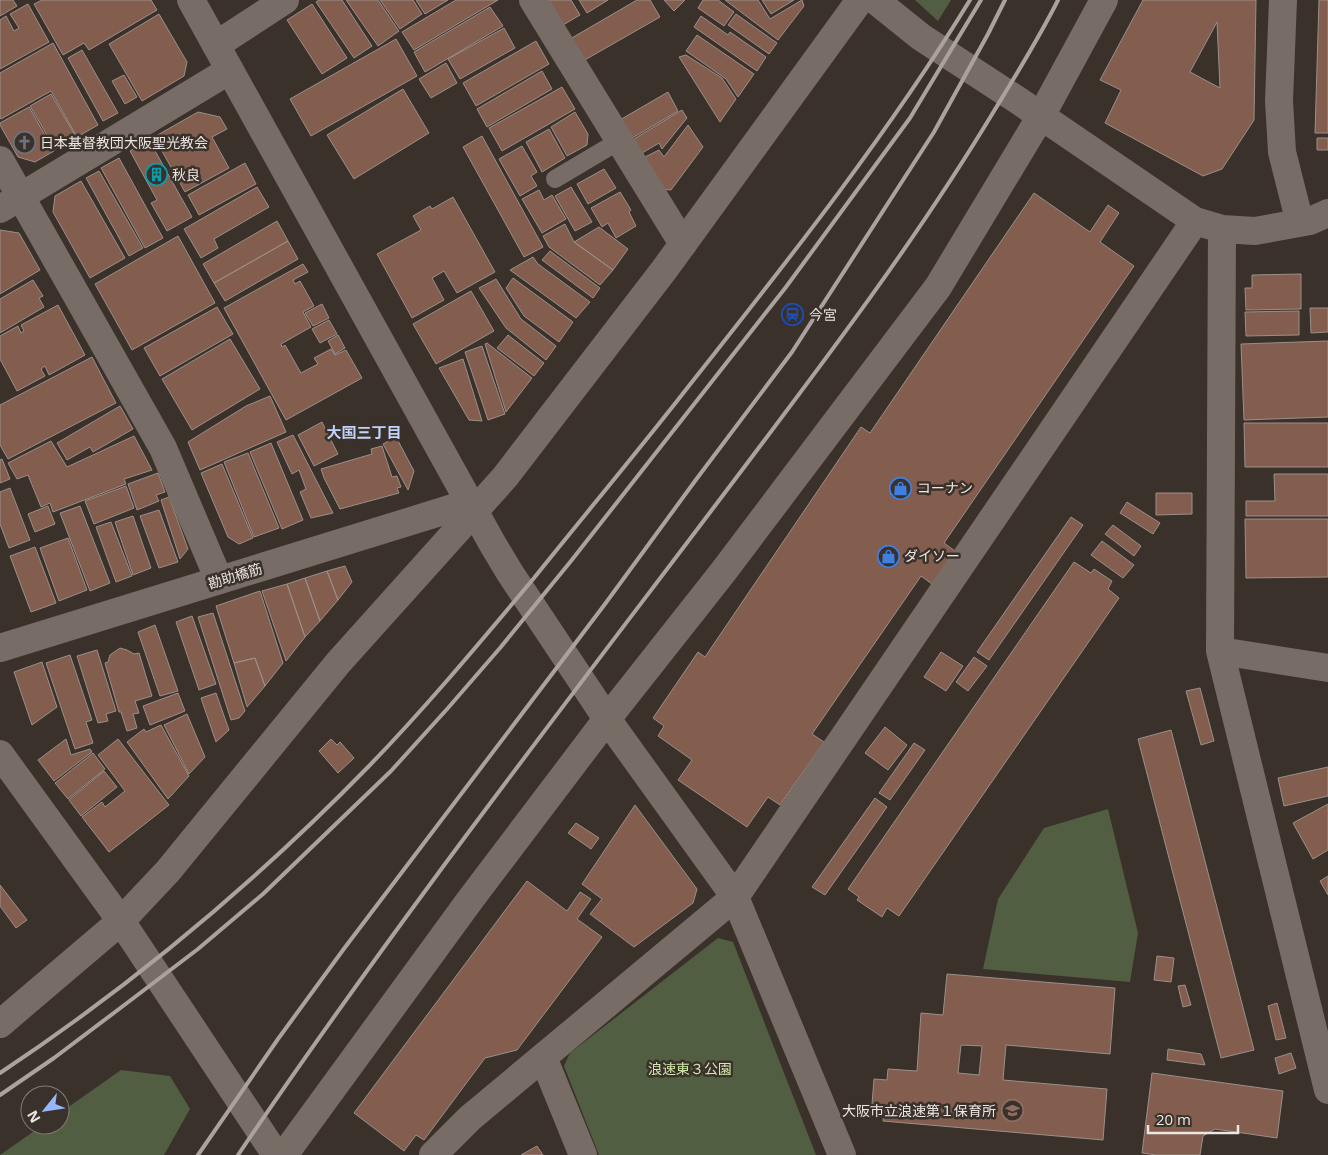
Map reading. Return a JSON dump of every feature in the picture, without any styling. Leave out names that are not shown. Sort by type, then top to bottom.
[{"type":"street","points":[[191,0],[510,573],[607,720],[735,897],[842,1155]]},
{"type":"street","points":[[216,45],[285,0]]},
{"type":"street","points":[[533,0],[683,244]]},
{"type":"street","points":[[0,1024],[121,921],[168,871],[338,662],[472,507],[505,477],[683,244],[860,0]]},
{"type":"street","points":[[875,0],[921,37],[1195,221],[1222,229],[1255,231],[1310,221],[1328,213]]},
{"type":"street","points":[[284,1155],[470,900],[723,572],[938,287],[1041,116],[1104,0]]},
{"type":"street","points":[[1283,0],[1279,101],[1282,152],[1300,223]]},
{"type":"street","points":[[10,203],[230,70]]},
{"type":"street","points":[[0,160],[10,203],[163,448],[219,580]]},
{"type":"street","points":[[433,1155],[470,1118],[735,897],[1195,221]]},
{"type":"street","points":[[1222,229],[1220,651],[1328,1090]]},
{"type":"street","name":"勘助橋筋","points":[[0,648],[219,580],[472,507]]},
{"type":"street","points":[[1220,651],[1328,668]]},
{"type":"street","points":[[0,754],[121,921],[276,1155]]},
{"type":"street","points":[[543,1057],[583,1155]]},
{"type":"lane","points":[[555,179],[620,141]]},
{"type":"green space","points":[[915,0],[951,0],[938,21]]},
{"type":"green space","points":[[1108,809],[1138,933],[1130,982],[983,969],[998,899],[1044,828]]},
{"type":"green space","name":"浪速東３公園","points":[[718,938],[733,942],[816,1155],[599,1155],[564,1066],[570,1053]]},
{"type":"green space","points":[[121,1070],[170,1076],[190,1109],[164,1155],[0,1155],[29,1135],[70,1135],[70,1106]]},
{"type":"building","points":[[0,0],[13,0],[17,6],[0,16]]},
{"type":"building","points":[[42,0],[151,0],[157,10],[89,50],[84,43],[63,55],[34,4]]},
{"type":"building","points":[[319,0],[342,0],[372,46],[354,58],[316,2]]},
{"type":"building","points":[[346,0],[378,0],[399,31],[378,46]]},
{"type":"building","points":[[380,0],[413,0],[422,14],[400,29]]},
{"type":"building","points":[[416,0],[448,0],[425,14]]},
{"type":"building","points":[[456,0],[498,0],[414,50],[402,32]]},
{"type":"building","points":[[549,0],[571,0],[580,15],[563,25]]},
{"type":"building","points":[[579,0],[608,0],[587,13]]},
{"type":"building","points":[[637,0],[650,0],[660,17],[583,61],[570,39]]},
{"type":"building","points":[[664,0],[685,0],[674,11]]},
{"type":"building","points":[[703,0],[718,0],[734,12],[724,26],[698,8]]},
{"type":"building","points":[[725,0],[758,0],[770,19],[802,0],[804,6],[778,40]]},
{"type":"building","points":[[762,0],[794,0],[771,14]]},
{"type":"building","points":[[1143,0],[1256,0],[1254,120],[1222,169],[1203,176],[1105,123],[1121,90],[1100,80]],"holes":[[[1217,22],[1220,88],[1190,72]]]},
{"type":"building","points":[[1319,0],[1328,0],[1328,133],[1315,133]]},
{"type":"building","points":[[28,4],[49,42],[0,69],[0,20],[6,16],[14,31],[19,28],[10,14]]},
{"type":"building","points":[[312,4],[347,58],[322,74],[287,20]]},
{"type":"building","points":[[490,7],[503,26],[425,72],[414,52]]},
{"type":"building","points":[[159,14],[187,62],[184,76],[142,101],[109,44]]},
{"type":"building","points":[[736,14],[777,43],[769,54],[728,25]]},
{"type":"building","points":[[701,16],[728,35],[730,32],[766,57],[757,71],[694,27]]},
{"type":"building","points":[[504,28],[515,48],[460,79],[448,59]]},
{"type":"building","points":[[697,35],[754,74],[738,97],[726,79],[686,51]]},
{"type":"building","points":[[396,39],[417,76],[311,136],[290,99]]},
{"type":"building","points":[[536,41],[549,64],[476,106],[463,83]]},
{"type":"building","points":[[53,43],[98,125],[77,137],[51,91],[0,118],[0,73]]},
{"type":"building","points":[[82,50],[118,113],[103,121],[68,58]]},
{"type":"building","points":[[686,55],[722,78],[736,99],[720,122],[679,57]]},
{"type":"building","points":[[446,63],[457,83],[431,98],[419,79]]},
{"type":"building","points":[[542,71],[552,89],[487,127],[477,109]]},
{"type":"building","points":[[124,75],[137,97],[125,104],[112,81]]},
{"type":"building","points":[[562,87],[575,109],[502,151],[489,128]]},
{"type":"building","points":[[403,89],[429,133],[354,179],[327,135]]},
{"type":"building","points":[[668,92],[678,111],[629,140],[618,121]]},
{"type":"building","points":[[51,94],[76,137],[55,149],[30,106]]},
{"type":"building","points":[[29,107],[54,151],[35,162],[18,157],[0,125],[0,123]]},
{"type":"building","points":[[682,110],[687,118],[662,149],[659,143],[637,156],[629,142]]},
{"type":"building","points":[[198,112],[220,117],[227,129],[212,137],[229,168],[185,192],[154,137]]},
{"type":"building","points":[[575,112],[588,134],[587,145],[567,156],[551,127]]},
{"type":"building","points":[[688,125],[703,147],[671,190],[658,189],[641,159],[659,150],[664,157]]},
{"type":"building","points":[[549,129],[565,158],[542,172],[526,142]]},
{"type":"building","points":[[482,136],[543,247],[524,257],[463,147]]},
{"type":"building","points":[[1317,138],[1328,138],[1328,150],[1317,150]]},
{"type":"building","name":"秋良","points":[[149,140],[192,217],[167,231],[151,203],[157,200],[130,151]]},
{"type":"building","points":[[522,146],[537,172],[531,176],[537,186],[520,196],[499,159]]},
{"type":"building","points":[[119,158],[163,238],[145,248],[101,168]]},
{"type":"building","points":[[245,163],[256,184],[199,215],[188,195]]},
{"type":"building","points":[[604,169],[616,188],[588,204],[577,184]]},
{"type":"building","points":[[99,171],[143,248],[129,256],[86,178]]},
{"type":"building","points":[[81,181],[125,258],[90,278],[53,212],[55,196]]},
{"type":"building","points":[[257,187],[269,207],[214,239],[218,248],[201,258],[184,229]]},
{"type":"building","points":[[571,187],[592,222],[575,231],[555,196]]},
{"type":"building","points":[[539,190],[544,200],[552,195],[566,219],[542,233],[522,199]]},
{"type":"building","points":[[620,192],[631,210],[629,212],[636,226],[616,238],[608,223],[602,227],[591,208]]},
{"type":"building","name":"コーナン","points":[[1034,193],[1090,232],[1108,205],[1119,213],[1100,242],[1134,266],[944,543],[955,551],[932,584],[921,576],[812,734],[824,742],[780,805],[768,797],[747,827],[678,780],[692,760],[658,736],[664,726],[653,718],[698,652],[705,657],[861,427],[870,433]]},
{"type":"building","points":[[453,197],[495,272],[457,293],[444,271],[432,278],[444,300],[412,318],[377,254],[421,230],[413,216],[430,206],[432,209]]},
{"type":"building","points":[[277,221],[288,241],[214,283],[203,264]]},
{"type":"building","points":[[565,224],[574,242],[613,270],[600,285],[549,247],[543,236]]},
{"type":"building","points":[[599,227],[628,249],[613,270],[574,242]]},
{"type":"building","points":[[0,230],[19,233],[40,270],[0,294]]},
{"type":"building","points":[[178,236],[215,303],[132,350],[95,284]]},
{"type":"building","points":[[288,241],[298,259],[225,301],[214,283]]},
{"type":"building","points":[[550,251],[600,288],[593,298],[542,260]]},
{"type":"building","points":[[533,257],[538,264],[590,302],[576,318],[510,270]]},
{"type":"building","points":[[303,264],[308,272],[293,280],[295,284],[300,281],[314,306],[303,312],[311,327],[281,344],[282,347],[285,345],[301,373],[318,364],[314,358],[331,349],[335,355],[346,350],[362,378],[286,420],[224,308]]},
{"type":"building","points":[[1301,274],[1301,309],[1246,310],[1245,288],[1252,288],[1252,275]]},
{"type":"building","points":[[513,278],[573,322],[559,342],[524,316],[506,288]]},
{"type":"building","points":[[496,279],[521,319],[556,346],[546,360],[506,328],[479,288]]},
{"type":"building","points":[[33,280],[43,296],[39,298],[44,307],[0,333],[0,299]]},
{"type":"building","points":[[471,291],[494,331],[436,364],[413,324]]},
{"type":"building","points":[[322,304],[329,318],[313,326],[305,313]]},
{"type":"building","points":[[58,305],[85,355],[49,375],[45,366],[41,369],[45,376],[17,391],[0,359],[0,336],[18,326],[21,333],[24,331],[21,325]]},
{"type":"building","points":[[217,307],[233,334],[160,376],[144,348]]},
{"type":"building","points":[[1310,308],[1328,308],[1328,332],[1311,333]]},
{"type":"building","points":[[1299,311],[1299,335],[1246,336],[1245,312]]},
{"type":"building","points":[[329,320],[337,334],[320,343],[312,329]]},
{"type":"building","points":[[338,335],[345,348],[335,354],[328,341]]},
{"type":"building","points":[[508,335],[544,363],[534,376],[497,348]]},
{"type":"building","points":[[230,339],[260,389],[192,430],[162,379]]},
{"type":"building","points":[[1328,341],[1328,417],[1244,420],[1241,344]]},
{"type":"building","points":[[487,343],[532,378],[506,412],[485,344]]},
{"type":"building","points":[[482,346],[505,414],[488,420],[465,352]]},
{"type":"building","points":[[92,357],[116,403],[8,459],[0,445],[0,405]]},
{"type":"building","points":[[463,359],[482,421],[469,420],[439,368]]},
{"type":"building","points":[[270,396],[286,432],[200,470],[188,442],[246,406]]},
{"type":"building","points":[[120,406],[133,429],[93,452],[90,447],[67,460],[57,443]]},
{"type":"building","points":[[322,422],[338,454],[314,466],[298,435]]},
{"type":"building","points":[[1244,423],[1328,423],[1328,467],[1245,467]]},
{"type":"building","points":[[293,435],[333,513],[311,518],[300,492],[306,489],[299,470],[292,474],[277,442]]},
{"type":"building","points":[[134,436],[152,470],[124,479],[126,484],[53,512],[50,503],[41,507],[28,475],[17,479],[8,463],[51,441],[67,467]]},
{"type":"building","points":[[396,437],[414,471],[408,490],[383,444]]},
{"type":"building","points":[[271,443],[303,520],[282,529],[250,452]]},
{"type":"building","points":[[382,446],[392,477],[397,476],[401,487],[397,488],[399,493],[340,509],[321,469],[372,454],[371,449]]},
{"type":"building","points":[[248,453],[279,528],[254,537],[224,462]]},
{"type":"building","points":[[2,459],[10,479],[0,483],[0,460]]},
{"type":"building","points":[[222,464],[253,538],[239,544],[228,537],[201,473]]},
{"type":"building","points":[[158,473],[165,492],[156,495],[159,501],[137,510],[128,484]]},
{"type":"building","points":[[1274,474],[1328,474],[1328,516],[1246,516],[1246,501],[1275,501]]},
{"type":"building","points":[[126,486],[134,508],[94,524],[85,501]]},
{"type":"building","points":[[10,488],[30,540],[9,548],[0,524],[0,492]]},
{"type":"building","points":[[1156,493],[1192,493],[1192,514],[1156,515]]},
{"type":"building","points":[[169,497],[188,549],[180,559],[161,500]]},
{"type":"building","points":[[1127,502],[1160,523],[1153,534],[1120,513]]},
{"type":"building","points":[[48,506],[55,524],[35,532],[28,514]]},
{"type":"building","points":[[80,506],[110,583],[90,591],[60,513]]},
{"type":"building","points":[[159,510],[178,562],[159,568],[140,516]]},
{"type":"building","points":[[133,516],[151,568],[133,575],[115,522]]},
{"type":"building","points":[[1071,517],[1083,525],[989,660],[977,652]]},
{"type":"building","points":[[1245,519],[1328,519],[1328,577],[1246,578]]},
{"type":"building","points":[[111,522],[132,576],[116,582],[96,527]]},
{"type":"building","points":[[1113,525],[1141,546],[1134,556],[1105,534]]},
{"type":"building","points":[[68,538],[87,590],[59,601],[40,548]]},
{"type":"building","points":[[1102,541],[1134,565],[1123,578],[1091,555]]},
{"type":"building","points":[[35,547],[56,603],[31,612],[10,556]]},
{"type":"building","points":[[1074,562],[1091,573],[1094,569],[1112,581],[1108,589],[1119,598],[899,916],[887,908],[882,917],[857,900],[859,897],[848,889]]},
{"type":"building","points":[[345,566],[352,582],[338,600],[327,571]]},
{"type":"building","points":[[327,571],[338,600],[320,621],[305,578]]},
{"type":"building","points":[[305,578],[320,621],[305,637],[287,584]]},
{"type":"building","points":[[287,584],[305,637],[286,661],[262,591]]},
{"type":"building","points":[[260,591],[283,663],[265,686],[255,658],[234,663],[216,606]]},
{"type":"building","points":[[213,613],[245,711],[239,718],[231,720],[198,617]]},
{"type":"building","points":[[192,616],[216,684],[199,690],[176,622]]},
{"type":"building","points":[[155,625],[178,691],[160,696],[138,632]]},
{"type":"building","points":[[120,648],[134,654],[139,653],[152,696],[135,701],[139,713],[133,714],[137,728],[127,731],[121,712],[119,712],[105,663],[108,662],[110,655]]},
{"type":"building","points":[[97,650],[116,711],[106,714],[108,721],[98,723],[77,656]]},
{"type":"building","points":[[941,652],[963,666],[946,691],[924,677]]},
{"type":"building","points":[[70,655],[92,720],[86,722],[93,743],[75,749],[46,663]]},
{"type":"building","points":[[974,657],[987,666],[968,691],[956,682]]},
{"type":"building","points":[[255,658],[265,686],[247,707],[234,663]]},
{"type":"building","points":[[42,662],[57,707],[32,725],[14,672]]},
{"type":"building","points":[[1200,688],[1214,741],[1201,745],[1186,691]]},
{"type":"building","points":[[178,693],[185,711],[150,725],[143,706]]},
{"type":"building","points":[[216,693],[229,730],[216,742],[201,698]]},
{"type":"building","points":[[187,714],[205,757],[189,774],[164,725]]},
{"type":"building","points":[[161,725],[189,776],[168,799],[127,742],[144,729],[146,732]]},
{"type":"building","points":[[885,727],[907,745],[888,770],[865,753]]},
{"type":"building","points":[[1171,730],[1254,1050],[1221,1058],[1138,739]]},
{"type":"building","points":[[66,739],[71,755],[90,749],[92,752],[54,781],[38,760]]},
{"type":"building","points":[[118,739],[169,805],[109,852],[82,817],[102,802],[105,807],[125,791],[98,755]]},
{"type":"building","points":[[331,739],[337,745],[340,742],[354,758],[338,773],[319,751]]},
{"type":"building","points":[[914,743],[925,750],[890,800],[879,793]]},
{"type":"building","points":[[93,753],[105,769],[68,799],[55,783]]},
{"type":"building","points":[[1328,767],[1328,796],[1284,806],[1278,778]]},
{"type":"building","points":[[104,771],[117,787],[81,816],[69,800]]},
{"type":"building","points":[[875,798],[887,807],[825,895],[812,887]]},
{"type":"building","points":[[1328,804],[1328,850],[1313,859],[1293,823]]},
{"type":"building","points":[[635,805],[697,889],[693,903],[634,947],[590,914],[602,899],[582,884]]},
{"type":"building","points":[[576,823],[599,838],[591,849],[568,833]]},
{"type":"building","points":[[1328,876],[1328,895],[1320,881]]},
{"type":"building","points":[[527,881],[567,911],[580,892],[591,899],[577,919],[602,937],[517,1050],[485,1058],[424,1140],[416,1135],[404,1151],[354,1113]]},
{"type":"building","points":[[0,885],[27,920],[16,928],[0,906]]},
{"type":"building","points":[[1157,956],[1174,958],[1171,982],[1154,980]]},
{"type":"building","points":[[947,974],[1115,988],[1110,1054],[1006,1045],[1003,1080],[1107,1089],[1103,1140],[883,1121],[884,1105],[872,1104],[874,1079],[887,1080],[888,1069],[917,1071],[921,1013],[943,1015]],"holes":[[[961,1045],[982,1046],[979,1075],[958,1073]]]},
{"type":"building","points":[[1185,985],[1191,1005],[1183,1007],[1178,986]]},
{"type":"building","points":[[1277,1003],[1286,1038],[1276,1040],[1268,1006]]},
{"type":"building","points":[[1168,1049],[1201,1054],[1205,1065],[1167,1060]]},
{"type":"building","points":[[1291,1053],[1296,1068],[1279,1074],[1275,1058]]},
{"type":"building","points":[[1152,1073],[1283,1091],[1277,1138],[1215,1129],[1203,1136],[1200,1155],[1156,1155],[1142,1153]]},
{"type":"building","points":[[537,1146],[543,1155],[521,1155]]},
{"type":"railway","points":[[0,1073],[99,1004],[239,890],[327,808],[413,719],[534,578],[757,300],[868,153],[970,0]]},
{"type":"railway","points":[[0,1095],[54,1058],[198,949],[263,894],[391,771],[448,708],[571,561],[786,287],[910,118],[981,0]]},
{"type":"railway","points":[[198,1155],[278,1039],[343,950],[605,604],[792,352],[934,132],[1005,0]]},
{"type":"railway","points":[[238,1155],[420,898],[870,298],[964,159],[1027,56],[1058,0]]},
{"type":"place","name":"日本基督教団大阪聖光教会","points":[[24,143]]},
{"type":"place","name":"秋良","points":[[156,175]]},
{"type":"place","name":"今宮","points":[[793,315]]},
{"type":"place","name":"コーナン","points":[[901,488]]},
{"type":"place","name":"ダイソー","points":[[888,556]]},
{"type":"place","name":"大阪市立浪速第１保育所","points":[[1012,1111]]},
{"type":"district","name":"大国三丁目","points":[[364,433]]}]
